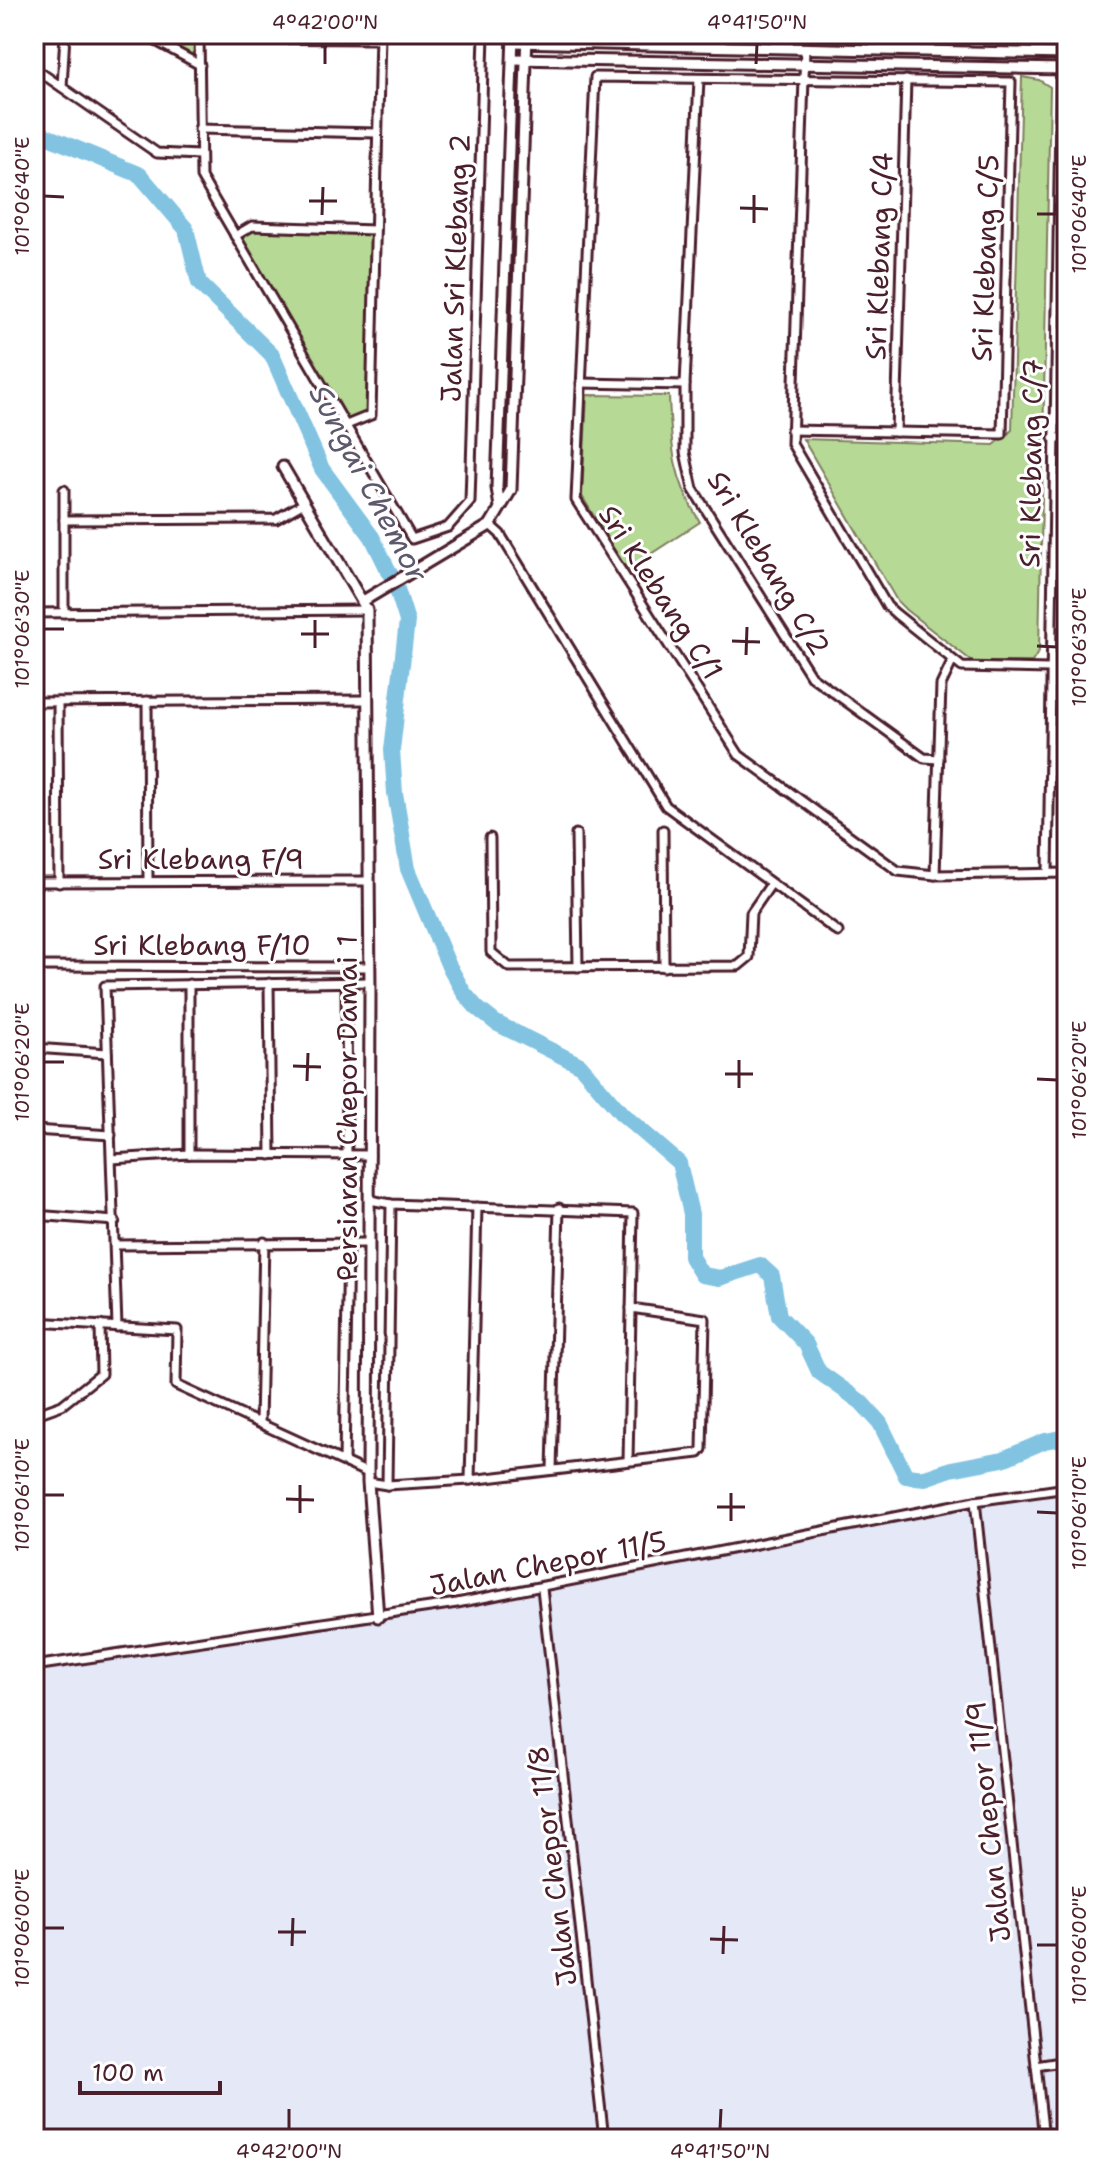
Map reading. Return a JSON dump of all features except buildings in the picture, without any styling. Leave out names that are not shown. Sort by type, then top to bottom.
[{"type":"street","points":[[62,87],[65,34]]},
{"type":"street","points":[[143,34],[200,65]]},
{"type":"street","name":"Jalan Sri Klebang 2","points":[[344,426],[412,539],[448,527],[470,502],[484,34]]},
{"type":"street","points":[[199,36],[380,37],[371,415],[344,426],[201,177],[200,65],[199,36]]},
{"type":"street","points":[[500,507],[497,488],[513,38],[1064,54]]},
{"type":"street","points":[[34,613],[365,605],[490,525],[511,490],[527,38]]},
{"type":"street","points":[[805,48],[792,444],[887,606],[952,662],[969,668],[1049,669]]},
{"type":"street","name":"Sri Klebang C/7","points":[[1048,873],[1053,438],[1064,54]]},
{"type":"street","points":[[513,59],[1064,69]]},
{"type":"street","points":[[34,68],[157,153],[199,155]]},
{"type":"street","name":"Sri Klebang C/1","points":[[699,79],[595,77],[576,500],[739,755],[898,871],[935,875],[1067,873]]},
{"type":"street","points":[[699,79],[906,80]]},
{"type":"street","name":"Sri Klebang C/2","points":[[699,79],[685,385],[685,452],[693,489],[811,676],[924,758],[939,759]]},
{"type":"street","name":"Sri Klebang C/5","points":[[896,432],[1002,434],[1011,82],[906,80]]},
{"type":"street","name":"Sri Klebang C/4","points":[[896,432],[906,80]]},
{"type":"street","points":[[199,129],[377,133]]},
{"type":"street","points":[[235,236],[252,226],[375,230]]},
{"type":"street","points":[[581,383],[685,385]]},
{"type":"street","points":[[791,430],[896,432]]},
{"type":"street","points":[[1053,438],[1067,438]]},
{"type":"street","points":[[283,467],[365,605]]},
{"type":"street","points":[[64,490],[64,613]]},
{"type":"street","points":[[64,520],[276,519],[304,503]]},
{"type":"street","points":[[490,525],[500,534],[666,806],[838,932]]},
{"type":"street","name":"Persiaran Chepor Damai 1","points":[[365,605],[370,982],[368,1478],[378,1617]]},
{"type":"street","points":[[935,875],[941,685],[952,662]]},
{"type":"street","points":[[34,702],[368,700]]},
{"type":"street","points":[[147,701],[148,880]]},
{"type":"street","points":[[58,702],[59,883]]},
{"type":"street","points":[[663,830],[664,967]]},
{"type":"street","points":[[576,834],[578,967]]},
{"type":"street","points":[[490,838],[491,952],[509,967],[745,964],[749,957],[751,913],[771,884]]},
{"type":"street","name":"Sri Klebang F/9","points":[[34,882],[369,881]]},
{"type":"street","name":"Sri Klebang F/10","points":[[34,966],[369,967]]},
{"type":"street","points":[[117,1327],[104,990],[108,984],[370,982]]},
{"type":"street","points":[[269,983],[271,1155]]},
{"type":"street","points":[[346,983],[347,1155]]},
{"type":"street","points":[[189,984],[189,1154]]},
{"type":"street","points":[[34,1048],[107,1053]]},
{"type":"street","points":[[34,1130],[111,1135]]},
{"type":"street","points":[[112,1159],[189,1154],[370,1155]]},
{"type":"street","points":[[370,1200],[391,1204],[633,1213],[628,1461]]},
{"type":"street","points":[[387,1485],[391,1204]]},
{"type":"street","points":[[470,1480],[477,1207]]},
{"type":"street","points":[[552,1470],[559,1208]]},
{"type":"street","points":[[34,1215],[115,1221]]},
{"type":"street","points":[[260,1423],[264,1242]]},
{"type":"street","points":[[344,1461],[348,1243]]},
{"type":"street","points":[[116,1245],[369,1243]]},
{"type":"street","points":[[34,1322],[177,1330],[176,1385],[344,1461],[368,1478],[387,1485],[470,1480],[699,1453],[702,1449],[706,1323],[702,1317],[631,1308]]},
{"type":"street","points":[[34,1415],[62,1405],[101,1374],[100,1325]]},
{"type":"street","name":"Jalan Chepor 11/5","points":[[34,1666],[378,1617],[542,1588],[975,1501],[1067,1488]]},
{"type":"street","name":"Jalan Chepor 11/9","points":[[975,1501],[1044,2139]]},
{"type":"street","name":"Jalan Chepor 11/8","points":[[542,1588],[604,2139]]},
{"type":"street","points":[[1036,2066],[1067,2061]]},
{"type":"shaded area","points":[[1067,1488],[1067,2139],[34,2139],[34,1666],[378,1617],[975,1501]]},
{"type":"green space","points":[[149,34],[199,34],[200,65]]},
{"type":"green space","points":[[1067,34],[1067,43],[527,36]]},
{"type":"green space","points":[[1022,77],[1039,80],[1050,87],[1039,651],[1032,662],[973,662],[897,601],[803,439],[994,445],[1012,430]]},
{"type":"green space","points":[[252,226],[375,230],[371,415],[344,426],[235,236]]},
{"type":"green space","points":[[587,395],[669,396],[675,462],[684,491],[700,522],[626,570],[582,496]]},
{"type":"waterway","name":"Sungai Chemor","points":[[34,131],[140,175],[186,229],[199,283],[272,355],[322,469],[372,537],[396,586],[407,621],[392,750],[395,793],[408,869],[448,964],[464,993],[496,1023],[580,1065],[621,1113],[679,1163],[691,1214],[691,1257],[702,1275],[720,1278],[760,1265],[772,1276],[779,1316],[806,1344],[819,1372],[861,1402],[880,1423],[906,1476],[925,1478],[951,1469],[1003,1459],[1045,1441],[1067,1437]]}]
